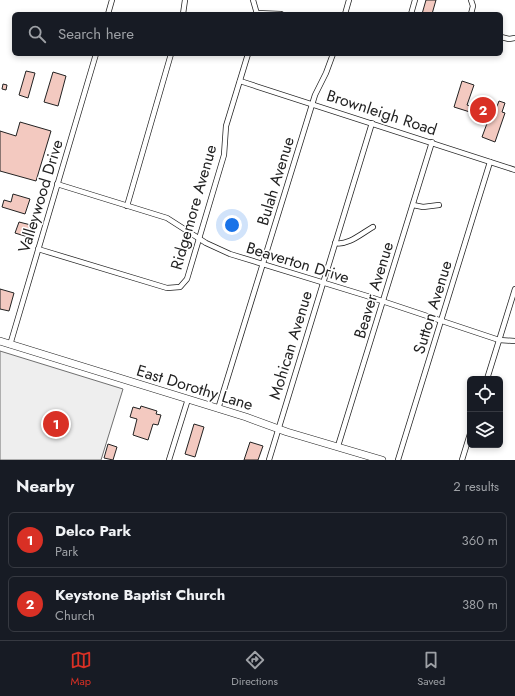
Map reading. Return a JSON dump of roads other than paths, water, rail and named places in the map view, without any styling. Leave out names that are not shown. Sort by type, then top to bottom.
[{"type":"main road","name":"East Dorothy Lane","points":[[0,341],[382,460]]},
{"type":"street","points":[[109,12],[112,0]]},
{"type":"street","points":[[183,12],[185,0]]},
{"type":"street","points":[[253,0],[256,12]]},
{"type":"street","points":[[346,12],[349,0]]},
{"type":"street","points":[[412,12],[415,0]]},
{"type":"street","points":[[471,0],[473,6],[472,12]]},
{"type":"street","points":[[503,38],[509,39],[515,38]]},
{"type":"street","name":"Valleywood Drive","points":[[10,345],[95,56]]},
{"type":"street","points":[[127,206],[170,56]]},
{"type":"street","name":"Ridgemore Avenue","points":[[38,249],[172,289],[180,287],[186,279],[224,155],[226,126],[247,56]]},
{"type":"street","name":"Bulah Avenue","points":[[218,409],[313,103],[332,56]]},
{"type":"street","name":"Brownleigh Road","points":[[240,81],[313,103],[515,170]]},
{"type":"street","name":"Mohican Avenue","points":[[269,460],[372,123]]},
{"type":"street","name":"Beaver Avenue","points":[[338,446],[432,142]]},
{"type":"street","name":"Sutton Avenue","points":[[398,460],[490,162]]},
{"type":"street","name":"Beaverton Drive","points":[[57,184],[167,218],[199,239],[223,252],[500,340],[515,341]]},
{"type":"street","points":[[413,205],[423,207],[439,205]]},
{"type":"street","points":[[335,243],[341,244],[346,242],[373,227]]},
{"type":"street","points":[[488,376],[515,289]]},
{"type":"street","points":[[168,460],[188,400]]},
{"type":"street","points":[[462,460],[467,444]]},
{"type":"place","name":"Keystone Baptist Church","points":[[483,110]]},
{"type":"place","name":"Delco Park","points":[[56,424]]}]
